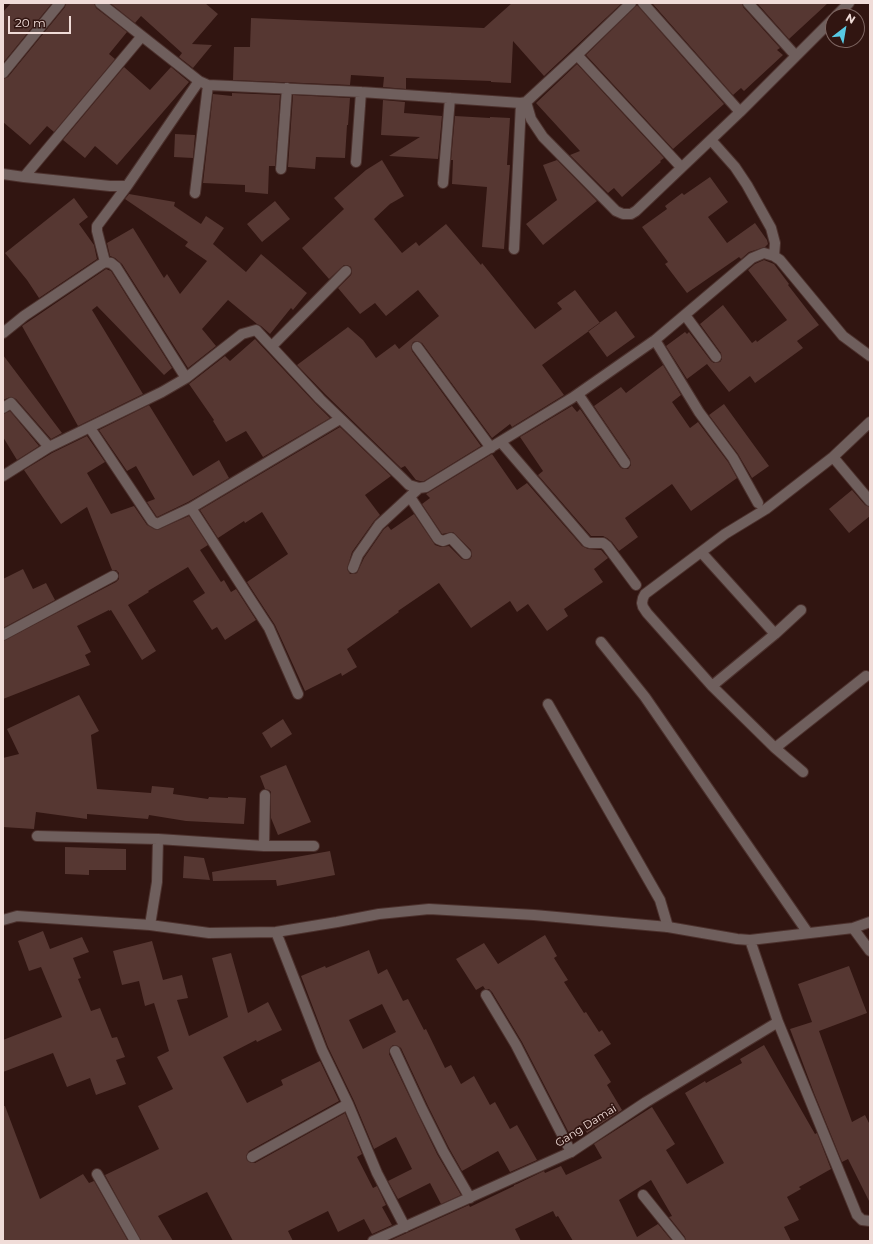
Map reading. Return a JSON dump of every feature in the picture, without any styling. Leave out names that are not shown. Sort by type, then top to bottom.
[{"type":"street","points":[[3,73],[60,3]]},
{"type":"street","points":[[100,3],[203,83],[524,102]]},
{"type":"street","points":[[514,249],[524,102],[577,55],[631,3]]},
{"type":"street","points":[[643,3],[740,112]]},
{"type":"street","points":[[748,3],[796,56]]},
{"type":"street","points":[[524,102],[531,119],[543,138],[616,210],[623,214],[631,214],[711,140],[825,27]]},
{"type":"street","points":[[24,178],[142,36]]},
{"type":"street","points":[[577,55],[681,167]]},
{"type":"street","points":[[105,262],[97,226],[203,83]]},
{"type":"street","points":[[195,193],[203,83]]},
{"type":"street","points":[[281,169],[287,88]]},
{"type":"street","points":[[356,162],[361,92]]},
{"type":"street","points":[[443,183],[450,98]]},
{"type":"street","points":[[711,140],[735,167],[771,228],[775,243],[774,256]]},
{"type":"street","points":[[3,174],[24,178],[110,186],[127,186]]},
{"type":"street","points":[[3,476],[49,447],[90,428],[116,413],[162,392],[186,378],[242,334],[256,330],[320,399],[410,485],[419,488],[426,487],[578,394],[655,340],[752,258],[764,253],[774,256],[780,260],[843,336],[870,356]]},
{"type":"street","points":[[3,333],[24,316],[105,262],[110,263],[116,267],[186,378]]},
{"type":"street","points":[[272,346],[346,271]]},
{"type":"street","points":[[685,315],[716,357]]},
{"type":"street","points":[[655,340],[699,412],[733,458],[758,503]]},
{"type":"street","points":[[417,348],[491,448]]},
{"type":"street","points":[[578,394],[625,463]]},
{"type":"street","points":[[3,408],[11,403],[49,447]]},
{"type":"street","points":[[90,428],[153,523],[157,524],[191,508],[340,418]]},
{"type":"street","points":[[803,772],[775,748],[712,686],[647,613],[642,603],[645,594],[725,534],[766,509],[833,457],[870,422]]},
{"type":"street","points":[[501,442],[587,542],[603,543],[607,546],[636,585]]},
{"type":"street","points":[[833,457],[870,501]]},
{"type":"street","points":[[353,568],[358,555],[379,525],[419,488]]},
{"type":"street","points":[[410,497],[438,539],[443,542],[451,538],[466,554]]},
{"type":"street","points":[[191,508],[269,628],[298,694]]},
{"type":"street","points":[[702,552],[775,634]]},
{"type":"street","points":[[3,635],[113,576]]},
{"type":"street","points":[[712,686],[775,634],[801,610]]},
{"type":"street","points":[[601,642],[645,697],[808,934]]},
{"type":"street","points":[[775,748],[866,676]]},
{"type":"street","points":[[548,704],[660,900],[668,927]]},
{"type":"street","points":[[264,846],[265,795]]},
{"type":"street","points":[[37,836],[158,839],[264,846],[314,846]]},
{"type":"street","points":[[150,925],[157,882],[158,839]]},
{"type":"street","points":[[3,920],[17,916],[150,925],[209,933],[276,932],[379,914],[429,909],[534,915],[668,927],[750,940],[854,928],[870,922]]},
{"type":"street","points":[[854,928],[870,951]]},
{"type":"street","points":[[276,932],[322,1050],[348,1104],[377,1173],[404,1227]]},
{"type":"street","points":[[750,940],[778,1022],[858,1215],[862,1220],[870,1222]]},
{"type":"street","points":[[486,995],[516,1045],[571,1152]]},
{"type":"street","name":"Gang Damai","points":[[373,1241],[571,1152],[646,1102],[778,1022]]},
{"type":"street","points":[[395,1051],[436,1137],[470,1198]]},
{"type":"street","points":[[252,1157],[348,1104]]},
{"type":"street","points":[[97,1174],[135,1241]]},
{"type":"street","points":[[643,1195],[680,1241]]},
{"type":"building","points":[[11,3],[52,3],[3,63],[3,12]]},
{"type":"building","points":[[66,3],[94,3],[96,8],[127,32],[109,54],[115,59],[54,132],[47,126],[30,145],[3,122],[3,79],[8,77],[65,7]]},
{"type":"building","points":[[110,3],[205,3],[218,14],[192,44],[212,45],[193,68],[179,57],[182,53],[141,16],[135,23]]},
{"type":"building","points":[[512,3],[622,3],[544,76],[513,41],[511,83],[406,78],[406,89],[383,87],[384,77],[351,75],[350,85],[233,80],[234,47],[250,47],[251,18],[484,28]]},
{"type":"building","points":[[652,3],[742,3],[743,7],[780,48],[777,50],[783,55],[744,91],[741,88],[733,95]]},
{"type":"building","points":[[757,3],[828,3],[789,39]]},
{"type":"building","points":[[637,5],[724,104],[673,149],[586,55]]},
{"type":"building","points":[[577,64],[664,158],[622,197],[614,188],[608,193],[570,155],[580,151],[536,103]]},
{"type":"building","points":[[124,67],[150,90],[171,67],[189,82],[117,165],[95,146],[85,158],[63,140]]},
{"type":"building","points":[[232,93],[280,95],[275,166],[269,166],[268,194],[245,192],[245,185],[203,183],[213,94],[232,96]]},
{"type":"building","points":[[293,95],[350,98],[345,158],[316,157],[315,169],[288,167]]},
{"type":"building","points":[[383,100],[405,102],[404,113],[442,116],[438,159],[389,156],[420,137],[381,135]]},
{"type":"building","points":[[455,116],[510,118],[507,165],[510,165],[504,249],[482,247],[487,187],[452,184],[453,160],[451,160]]},
{"type":"building","points":[[175,134],[195,135],[193,158],[174,157]]},
{"type":"building","points":[[382,160],[404,196],[390,204],[374,219],[402,253],[416,242],[419,246],[446,224],[481,265],[482,263],[535,329],[562,309],[557,303],[575,290],[600,323],[542,365],[564,395],[512,427],[510,424],[492,438],[422,343],[417,341],[413,342],[411,347],[412,351],[481,446],[424,481],[416,480],[405,466],[401,468],[297,365],[348,327],[363,340],[376,358],[395,344],[399,349],[439,316],[418,290],[386,316],[375,303],[360,314],[338,288],[351,275],[351,267],[344,265],[329,279],[302,248],[344,209],[334,198],[366,170]]},
{"type":"building","points":[[557,160],[597,201],[543,245],[526,224],[557,200],[543,165]]},
{"type":"building","points":[[710,177],[728,202],[708,217],[727,243],[755,223],[767,240],[768,244],[765,247],[749,252],[741,259],[739,257],[687,293],[665,264],[668,262],[642,227],[667,209],[665,206],[682,193],[684,195]]},
{"type":"building","points":[[129,194],[175,202],[174,206],[201,224],[206,216],[224,228],[213,244],[246,272],[261,254],[307,293],[293,310],[291,308],[270,334],[228,300],[202,329],[216,346],[188,368],[122,264],[110,256],[107,243],[133,228],[164,278],[167,274],[180,294],[207,261],[185,246],[188,242],[125,199]]},
{"type":"building","points":[[74,198],[88,217],[79,224],[94,245],[97,259],[39,298],[27,280],[5,253]]},
{"type":"building","points":[[275,201],[290,219],[262,242],[247,224]]},
{"type":"building","points":[[764,260],[774,264],[789,284],[788,285],[819,325],[797,341],[803,348],[755,383],[750,376],[729,392],[707,364],[687,379],[666,346],[685,332],[687,334],[689,332],[711,361],[714,363],[720,362],[722,359],[721,353],[700,324],[723,305],[752,343],[756,340],[757,342],[787,320],[748,270],[755,264]]},
{"type":"building","points":[[106,269],[111,271],[172,368],[164,375],[97,306],[92,310],[143,394],[78,426],[22,326]]},
{"type":"building","points":[[616,311],[635,337],[607,357],[588,331]]},
{"type":"building","points":[[255,339],[330,418],[263,457],[246,431],[226,442],[213,421],[214,420],[189,384],[225,356],[230,361]]},
{"type":"building","points":[[3,355],[62,433],[51,439],[16,399],[10,397],[3,400]]},
{"type":"building","points":[[663,365],[681,395],[672,402],[690,428],[698,422],[728,462],[737,478],[691,511],[672,484],[625,518],[638,537],[619,551],[607,538],[603,536],[591,536],[538,475],[543,471],[520,437],[572,406],[577,412],[580,409],[620,467],[623,469],[628,469],[631,465],[630,459],[594,406],[621,387],[626,393]]},
{"type":"building","points":[[724,404],[769,466],[752,478],[738,454],[709,415]]},
{"type":"building","points":[[149,405],[193,476],[219,460],[229,478],[188,502],[157,517],[147,502],[155,499],[136,466],[127,471],[99,430]]},
{"type":"building","points":[[10,411],[39,446],[17,460],[3,437],[3,414]]},
{"type":"building","points":[[340,427],[391,476],[365,495],[380,515],[352,552],[347,569],[350,574],[357,573],[364,558],[384,529],[388,526],[391,530],[414,514],[435,545],[441,547],[449,546],[462,559],[470,559],[472,556],[471,550],[453,532],[442,534],[422,504],[430,498],[426,494],[492,454],[517,490],[527,483],[582,546],[588,549],[602,551],[608,558],[594,569],[603,582],[564,609],[568,616],[547,631],[528,604],[517,612],[510,601],[471,628],[439,583],[347,649],[357,667],[342,676],[341,673],[305,691],[275,625],[247,582],[288,554],[262,512],[245,523],[244,521],[218,538],[200,510]]},
{"type":"building","points":[[87,436],[105,462],[87,473],[111,514],[134,506],[147,525],[157,530],[189,516],[208,545],[200,550],[221,582],[224,580],[231,592],[236,589],[256,620],[225,640],[217,627],[212,630],[193,601],[205,593],[188,567],[128,605],[156,651],[142,660],[111,610],[109,610],[77,626],[91,652],[85,655],[90,665],[3,699],[3,641],[116,582],[119,579],[119,573],[116,570],[112,570],[87,507],[61,524],[24,470],[52,453]]},
{"type":"building","points":[[852,490],[865,505],[870,507],[870,516],[849,533],[829,509]]},
{"type":"building","points":[[23,569],[33,589],[46,583],[55,600],[3,628],[3,579]]},
{"type":"building","points":[[79,695],[99,731],[91,735],[97,789],[151,793],[152,786],[174,788],[173,794],[208,799],[209,797],[246,798],[244,824],[186,821],[149,815],[148,819],[87,814],[87,819],[36,812],[34,829],[3,827],[3,758],[19,754],[7,729]]},
{"type":"building","points":[[283,719],[292,734],[271,748],[262,733]]},
{"type":"building","points":[[286,765],[311,822],[278,835],[271,818],[271,792],[265,789],[260,776]]},
{"type":"building","points":[[65,847],[126,849],[126,870],[89,870],[89,875],[65,874]]},
{"type":"building","points":[[330,851],[335,875],[277,886],[276,880],[213,881],[212,872]]},
{"type":"building","points":[[184,856],[204,858],[210,880],[183,878]]},
{"type":"building","points":[[43,931],[50,949],[82,937],[89,952],[73,958],[81,978],[78,979],[91,1011],[100,1008],[112,1038],[117,1037],[125,1057],[116,1060],[126,1084],[96,1095],[90,1078],[67,1087],[53,1053],[3,1072],[3,1040],[62,1017],[41,967],[29,971],[18,941]]},
{"type":"building","points":[[545,935],[557,956],[554,958],[568,980],[564,982],[584,1013],[586,1012],[599,1032],[602,1030],[611,1044],[594,1055],[611,1082],[607,1085],[622,1110],[587,1133],[582,1125],[569,1133],[522,1042],[492,992],[489,989],[485,989],[483,986],[476,990],[456,959],[484,943],[498,964]]},
{"type":"building","points":[[152,941],[163,980],[182,975],[188,998],[177,1000],[189,1036],[228,1017],[212,958],[231,953],[248,1013],[268,1002],[282,1030],[257,1042],[256,1040],[223,1057],[247,1103],[283,1085],[281,1080],[320,1061],[339,1101],[249,1151],[246,1156],[247,1160],[251,1163],[255,1163],[345,1113],[362,1154],[357,1157],[373,1188],[377,1186],[386,1205],[382,1207],[392,1225],[372,1234],[364,1219],[338,1232],[328,1211],[288,1231],[293,1241],[233,1241],[207,1192],[158,1216],[173,1241],[141,1241],[105,1175],[159,1149],[138,1106],[173,1089],[157,1057],[169,1051],[154,1003],[145,1006],[139,981],[122,985],[113,951]]},
{"type":"building","points":[[369,950],[378,974],[387,969],[403,1001],[408,999],[424,1030],[426,1029],[445,1068],[451,1065],[461,1084],[474,1076],[490,1105],[495,1102],[510,1129],[517,1125],[537,1160],[510,1172],[498,1151],[462,1171],[428,1106],[401,1048],[393,1045],[390,1048],[389,1054],[437,1154],[461,1195],[441,1204],[430,1183],[398,1199],[388,1181],[412,1169],[396,1137],[374,1149],[354,1101],[328,1047],[301,976],[325,966],[326,968]],"holes":[[[382,1004],[396,1032],[363,1049],[349,1020]]]},
{"type":"building","points":[[849,966],[867,1013],[819,1031],[852,1122],[865,1115],[870,1125],[870,1203],[848,1159],[842,1162],[790,1029],[812,1022],[798,984]]},
{"type":"building","points":[[764,1045],[815,1134],[817,1133],[831,1169],[799,1187],[801,1189],[787,1197],[799,1220],[784,1227],[791,1241],[686,1241],[685,1237],[669,1217],[672,1216],[651,1180],[619,1200],[637,1237],[658,1224],[672,1241],[573,1241],[558,1216],[556,1217],[553,1211],[515,1229],[521,1241],[389,1241],[469,1205],[470,1207],[544,1171],[545,1173],[561,1166],[566,1175],[602,1158],[594,1144],[652,1107],[675,1144],[666,1150],[687,1184],[724,1163],[685,1093],[705,1081],[706,1083],[742,1063],[740,1059]]},
{"type":"building","points":[[3,1106],[5,1106],[40,1199],[83,1174],[89,1183],[94,1181],[128,1241],[3,1241]]}]
